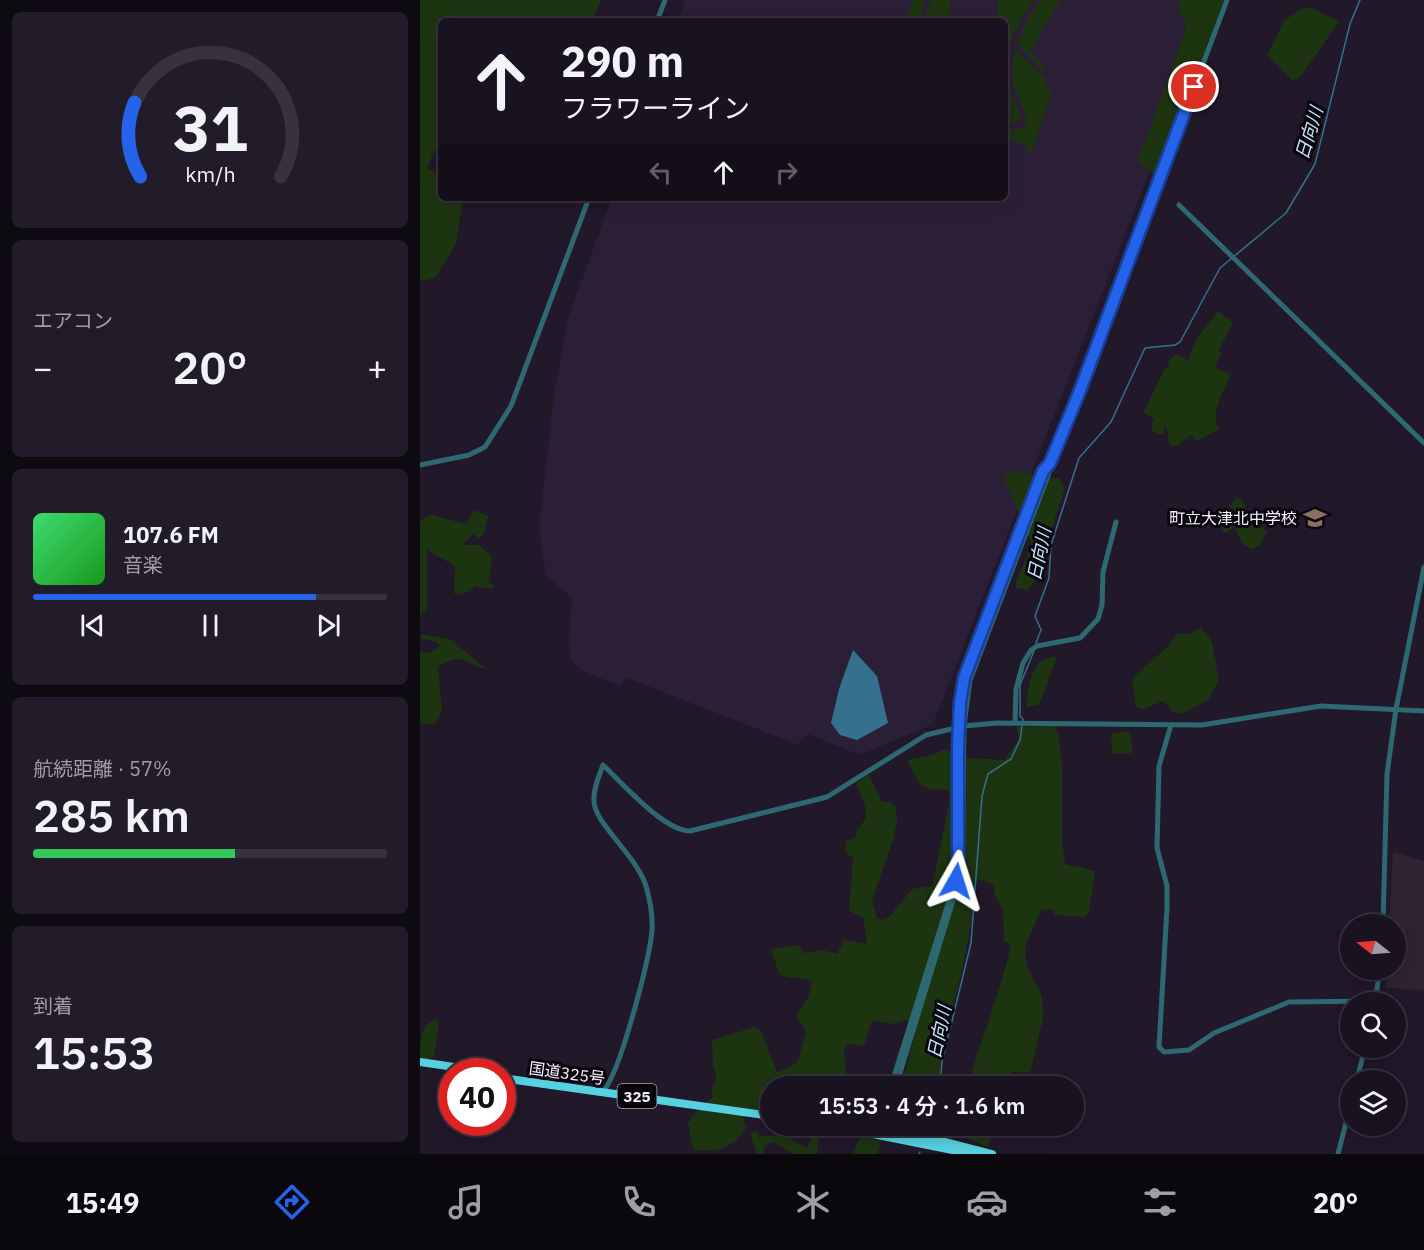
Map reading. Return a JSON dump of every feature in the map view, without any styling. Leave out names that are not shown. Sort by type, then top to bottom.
[{"type":"highway","points":[[420,1064],[438,1067]]},
{"type":"highway","points":[[420,1064],[438,1066]]},
{"type":"highway","name":"国道325号","points":[[516,1078],[760,1113]]},
{"type":"highway","points":[[906,1136],[972,1154]]},
{"type":"highway","points":[[911,1136],[992,1154]]},
{"type":"street","points":[[658,18],[664,0]]},
{"type":"street","points":[[894,1076],[958,872],[961,726],[970,680],[1049,473],[1050,463],[1079,393],[1227,0]]},
{"type":"street","points":[[420,465],[469,455],[485,447],[510,406],[588,201]]},
{"type":"street","points":[[1179,204],[1424,443]]},
{"type":"street","points":[[1018,723],[1016,689],[1023,663],[1030,650],[1037,646],[1080,638],[1098,619],[1102,605],[1103,572],[1116,522]]},
{"type":"street","points":[[1383,914],[1385,797],[1396,709],[1424,567]]},
{"type":"street","points":[[603,1092],[634,1014],[652,929],[650,902],[642,876],[624,847],[602,821],[595,807],[595,791],[603,765],[664,820],[678,829],[690,831],[826,797],[910,743],[926,735],[961,726],[1018,723],[1171,725],[1220,723],[1310,706],[1424,711]]},
{"type":"street","points":[[1171,725],[1159,766],[1157,848],[1167,886],[1159,1047],[1164,1052],[1189,1050],[1214,1033],[1289,1002],[1340,1001]]},
{"type":"street","points":[[899,1076],[962,871],[961,726]]},
{"type":"street","points":[[1338,1154],[1343,1136]]},
{"type":"shaded area","points":[[686,0],[1217,0],[933,724],[860,755],[808,734],[798,745],[625,677],[621,686],[580,670],[571,660],[569,641],[572,597],[546,576],[539,528],[554,395],[568,318],[611,201],[1008,201],[1008,18],[679,18]]},
{"type":"shaded area","points":[[1393,852],[1424,861],[1424,990],[1386,988],[1386,980],[1406,980],[1406,914],[1390,914]]},
{"type":"green space","points":[[420,0],[601,0],[593,18],[438,18],[438,143],[427,168],[438,173],[438,201],[463,201],[456,244],[435,278],[420,281]]},
{"type":"green space","points":[[913,0],[925,0],[920,18],[907,18]]},
{"type":"green space","points":[[931,0],[951,0],[948,18],[925,18]]},
{"type":"green space","points":[[999,0],[1034,0],[1015,31],[1008,54],[1008,18],[996,18]]},
{"type":"green space","points":[[1040,0],[1060,0],[1030,52],[1046,68],[1045,73],[1017,43],[1018,38],[1023,37],[1022,29]]},
{"type":"green space","points":[[1181,0],[1224,0],[1157,178],[1138,160],[1186,29],[1178,5]]},
{"type":"green space","points":[[1302,8],[1312,8],[1339,22],[1299,78],[1292,80],[1267,55],[1285,20]]},
{"type":"green space","points":[[1015,49],[1048,81],[1044,85],[1052,92],[1032,151],[1026,153],[1028,146],[1008,139],[1008,128],[1017,129],[1026,123],[1013,82]]},
{"type":"green space","points":[[1008,89],[1020,116],[1020,120],[1015,123],[1008,122]]},
{"type":"green space","points":[[1218,311],[1233,322],[1219,350],[1221,353],[1215,367],[1230,374],[1217,409],[1219,429],[1197,441],[1191,435],[1175,447],[1169,444],[1167,428],[1164,426],[1163,434],[1156,434],[1151,429],[1154,419],[1144,413],[1145,409],[1164,370],[1169,367],[1168,362],[1176,354],[1188,361],[1196,340]]},
{"type":"green space","points":[[1012,470],[1060,479],[1065,488],[1035,580],[1027,590],[1016,588],[1016,582],[1032,545],[1004,478]]},
{"type":"green space","points":[[1237,498],[1242,500],[1247,509],[1245,512],[1267,532],[1259,546],[1252,549],[1243,544],[1234,527],[1228,532],[1223,532],[1217,521]]},
{"type":"green space","points":[[474,510],[488,516],[483,535],[478,538],[473,534],[462,545],[479,545],[492,557],[489,581],[494,586],[492,589],[475,586],[469,592],[456,595],[454,592],[455,566],[427,550],[427,608],[420,616],[420,521],[431,515],[466,524]]},
{"type":"green space","points":[[1201,627],[1212,642],[1219,680],[1208,700],[1182,714],[1173,712],[1163,701],[1144,709],[1136,707],[1132,680],[1167,647],[1176,634],[1190,634]]},
{"type":"green space","points":[[422,634],[450,639],[486,669],[460,659],[438,667],[442,710],[435,724],[420,723],[420,652],[430,653],[440,646],[435,641],[421,639]]},
{"type":"green space","points":[[1057,657],[1039,705],[1026,707],[1032,674],[1036,667],[1041,661]]},
{"type":"green space","points":[[1054,726],[1058,732],[1062,764],[1062,840],[1065,864],[1095,871],[1089,911],[1084,917],[1055,915],[1052,909],[1041,910],[1025,946],[1027,967],[1042,996],[1043,1018],[1030,1074],[1014,1072],[1007,1076],[971,1076],[1002,980],[1011,944],[1004,941],[1003,909],[995,896],[993,884],[979,879],[975,883],[969,935],[940,1076],[904,1076],[916,1029],[907,1020],[892,1024],[872,1020],[864,1046],[848,1044],[843,1049],[847,1076],[760,1076],[760,1114],[743,1117],[746,1127],[742,1134],[724,1148],[709,1151],[693,1149],[688,1123],[696,1112],[713,1097],[711,1091],[717,1078],[713,1066],[712,1040],[755,1027],[761,1031],[777,1072],[797,1063],[806,1032],[796,1016],[808,998],[812,982],[779,974],[771,949],[799,945],[804,953],[822,950],[837,954],[844,940],[867,944],[863,917],[849,911],[853,858],[845,852],[846,841],[856,837],[856,832],[866,818],[865,806],[856,783],[869,774],[882,802],[890,802],[896,807],[897,821],[893,840],[872,900],[877,918],[883,920],[889,917],[912,889],[932,886],[950,799],[949,791],[929,789],[920,783],[907,760],[932,755],[944,749],[968,758],[1005,760],[1019,738],[1016,727]]},
{"type":"green space","points":[[1131,732],[1132,753],[1112,754],[1111,733]]},
{"type":"green space","points":[[436,1019],[439,1023],[434,1056],[428,1060],[420,1058],[424,1029]]},
{"type":"green space","points":[[756,1131],[760,1136],[785,1136],[807,1148],[813,1136],[822,1136],[818,1139],[817,1154],[793,1154],[773,1142],[765,1146],[763,1154],[757,1154],[750,1134]]},
{"type":"green space","points":[[961,1136],[991,1136],[988,1147]]},
{"type":"green space","points":[[862,1137],[881,1141],[878,1154],[854,1154],[857,1143]]},
{"type":"water","points":[[853,650],[877,676],[888,723],[857,740],[840,735],[831,723],[839,689]]},
{"type":"waterway","name":"日向川","points":[[1036,643],[1041,630],[1035,616],[1049,578],[1051,545],[1079,458],[1111,422],[1145,348],[1175,345],[1180,342],[1220,268],[1286,213],[1315,164],[1350,24],[1360,0]]},
{"type":"waterway","name":"日向川","points":[[941,1076],[942,1062],[971,943],[982,796],[988,774],[1011,759],[1020,740],[1023,719],[1020,716],[1020,685],[1034,651]]},
{"type":"place","name":"町立大津北中学校","points":[[1315,518]]},
{"type":"route","points":[[956,881],[959,840],[958,727],[964,678],[1043,471],[1050,463],[1079,393],[1194,87]]}]
